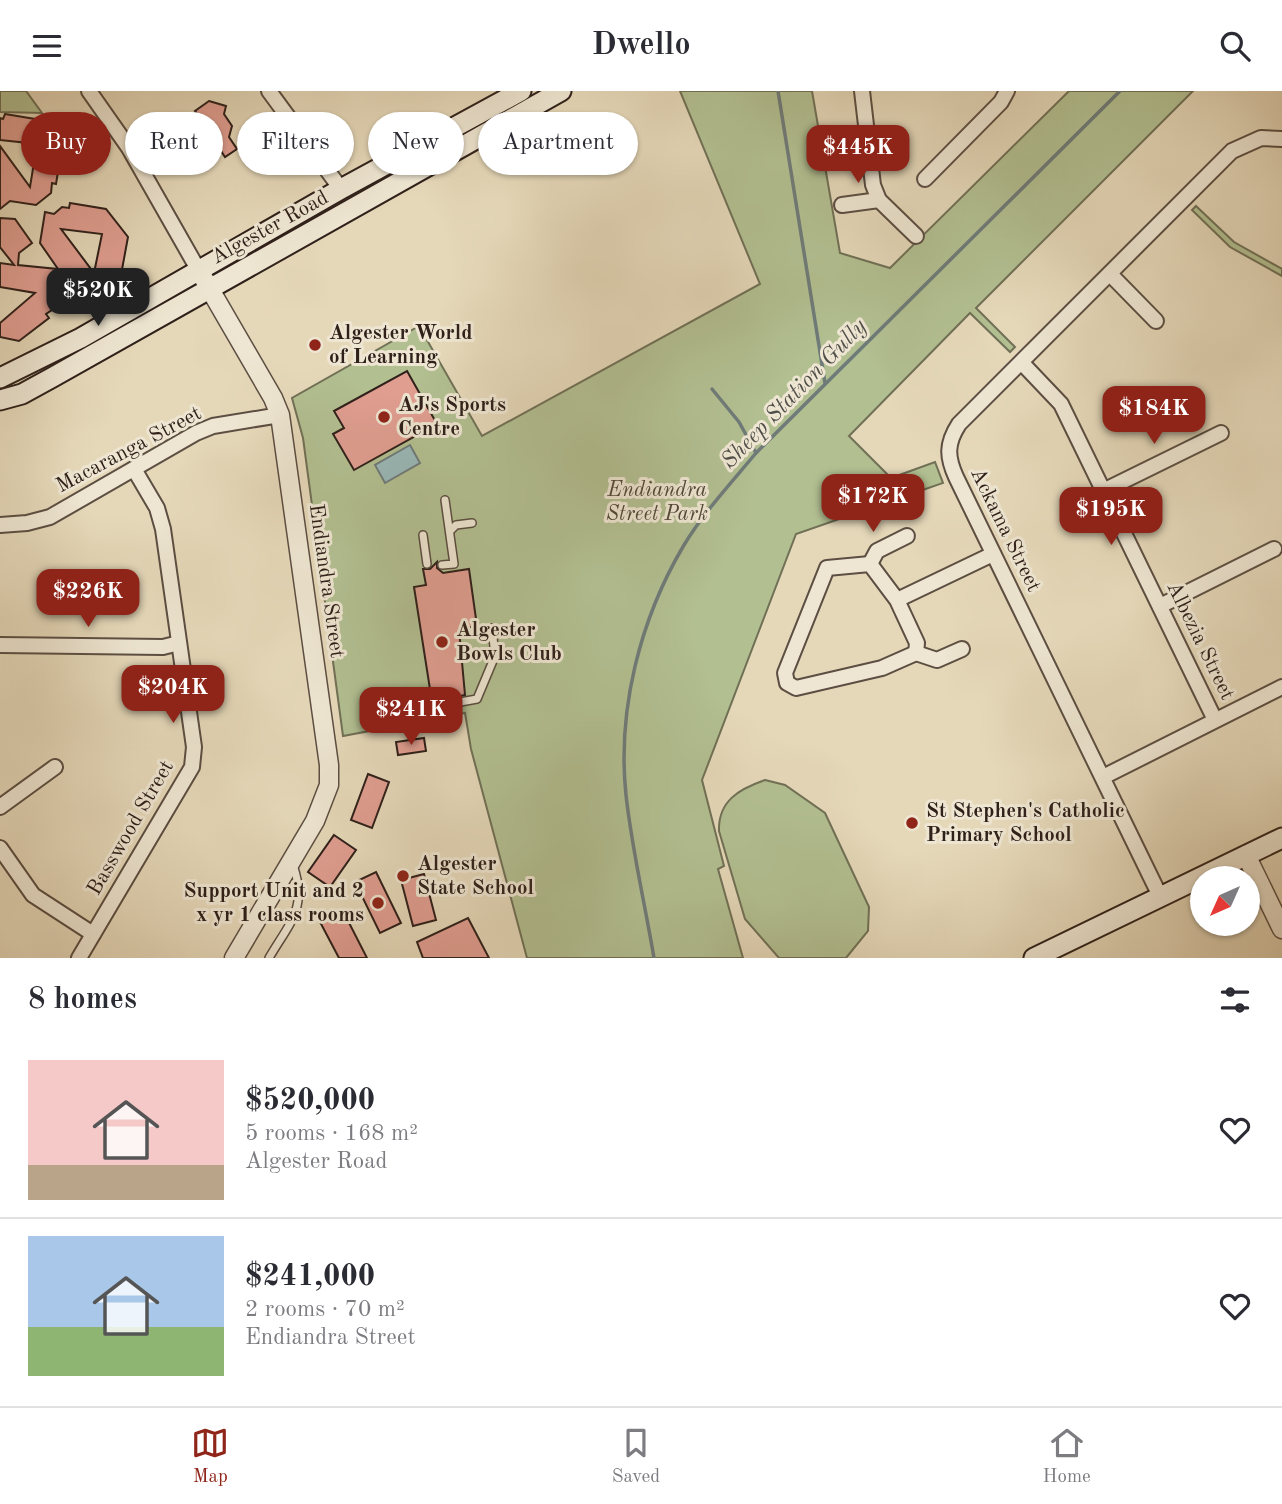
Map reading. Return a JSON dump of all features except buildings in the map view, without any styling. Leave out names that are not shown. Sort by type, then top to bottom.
[{"type":"main road","name":"Algester Road","points":[[0,378],[81,338],[341,189],[521,91]]},
{"type":"main road","name":"Algester Road","points":[[464,146],[561,91]]},
{"type":"main road","name":"Algester Road","points":[[0,400],[33,388],[412,175]]},
{"type":"main road","points":[[1034,958],[1282,838]]},
{"type":"street","points":[[89,91],[130,148],[199,271]]},
{"type":"street","points":[[269,91],[341,189],[340,204],[323,224]]},
{"type":"street","points":[[862,91],[873,185],[879,200],[916,236]]},
{"type":"street","points":[[925,179],[1001,102],[1007,91]]},
{"type":"street","name":"Ackama Street","points":[[1160,897],[948,459],[949,439],[959,424],[1232,151],[1261,138],[1282,139]]},
{"type":"street","points":[[341,189],[364,192],[393,175]]},
{"type":"street","points":[[842,205],[879,200]]},
{"type":"street","name":"Endiandra Street","points":[[199,271],[273,398],[279,415],[329,765],[330,785],[324,802],[234,958]]},
{"type":"street","points":[[1110,274],[1156,321]]},
{"type":"street","name":"Albezia Street","points":[[1022,363],[1062,404],[1215,720]]},
{"type":"street","name":"Macaranga Street","points":[[0,525],[27,523],[50,517],[212,426],[279,415]]},
{"type":"street","points":[[1103,491],[1221,433]]},
{"type":"street","name":"Basswood Street","points":[[79,958],[192,767],[194,747],[163,529],[157,508],[134,469]]},
{"type":"street","points":[[870,564],[877,551],[907,536]]},
{"type":"street","points":[[1160,606],[1274,549]]},
{"type":"street","points":[[897,600],[993,554]]},
{"type":"street","points":[[870,564],[897,600],[917,643],[916,653]]},
{"type":"street","points":[[870,564],[834,566],[822,574],[785,673],[787,683],[796,688],[882,668],[916,653],[937,660],[962,649]]},
{"type":"street","points":[[0,645],[163,647],[179,643]]},
{"type":"street","points":[[1103,777],[1282,687]]},
{"type":"street","points":[[0,807],[55,767]]},
{"type":"street","points":[[0,848],[33,895],[93,934]]},
{"type":"street","points":[[1246,855],[1282,929]]},
{"type":"lane","points":[[442,565],[454,564],[445,500]]},
{"type":"lane","points":[[450,531],[456,525],[472,523]]},
{"type":"lane","points":[[423,535],[427,564]]},
{"type":"lane","points":[[438,706],[477,699],[495,656],[492,628]]},
{"type":"lane","points":[[269,958],[299,904],[301,889],[291,861]]},
{"type":"green space","points":[[0,91],[26,91],[41,112],[21,112],[0,112]]},
{"type":"green space","name":"Endiandra Street Park","points":[[680,91],[812,91],[840,253],[890,268],[1069,91],[1193,91],[976,308],[1015,347],[1010,352],[970,313],[849,436],[891,478],[935,462],[943,483],[796,534],[702,780],[724,866],[718,869],[743,958],[527,958],[471,749],[465,713],[343,736],[303,438],[292,398],[419,326],[482,436],[760,284]]},
{"type":"green space","points":[[1196,206],[1234,242],[1282,269],[1282,276],[1230,247],[1192,210]]},
{"type":"green space","points":[[765,780],[785,785],[825,813],[869,907],[868,931],[846,958],[779,958],[745,919],[719,831],[720,821],[726,804],[732,798]]},
{"type":"water","points":[[410,445],[420,463],[385,483],[375,465]]},
{"type":"waterway","points":[[778,91],[825,383]]},
{"type":"waterway","name":"Sheep Station Gully","points":[[654,958],[626,795],[625,730],[635,666],[644,634],[655,603],[684,545],[700,521],[756,453],[1120,91]]},
{"type":"waterway","points":[[712,389],[739,422],[756,453]]},
{"type":"place","name":"Algester World of Learning","points":[[315,345]]},
{"type":"place","name":"AJ's Sports Centre","points":[[384,417]]},
{"type":"place","name":"Algester Bowls Club","points":[[442,642]]},
{"type":"place","name":"St Stephen's Catholic Primary School","points":[[912,823]]},
{"type":"place","name":"Algester State School","points":[[403,876]]},
{"type":"place","name":"Support Unit and 2 x yr 1 class rooms","points":[[378,903]]}]
